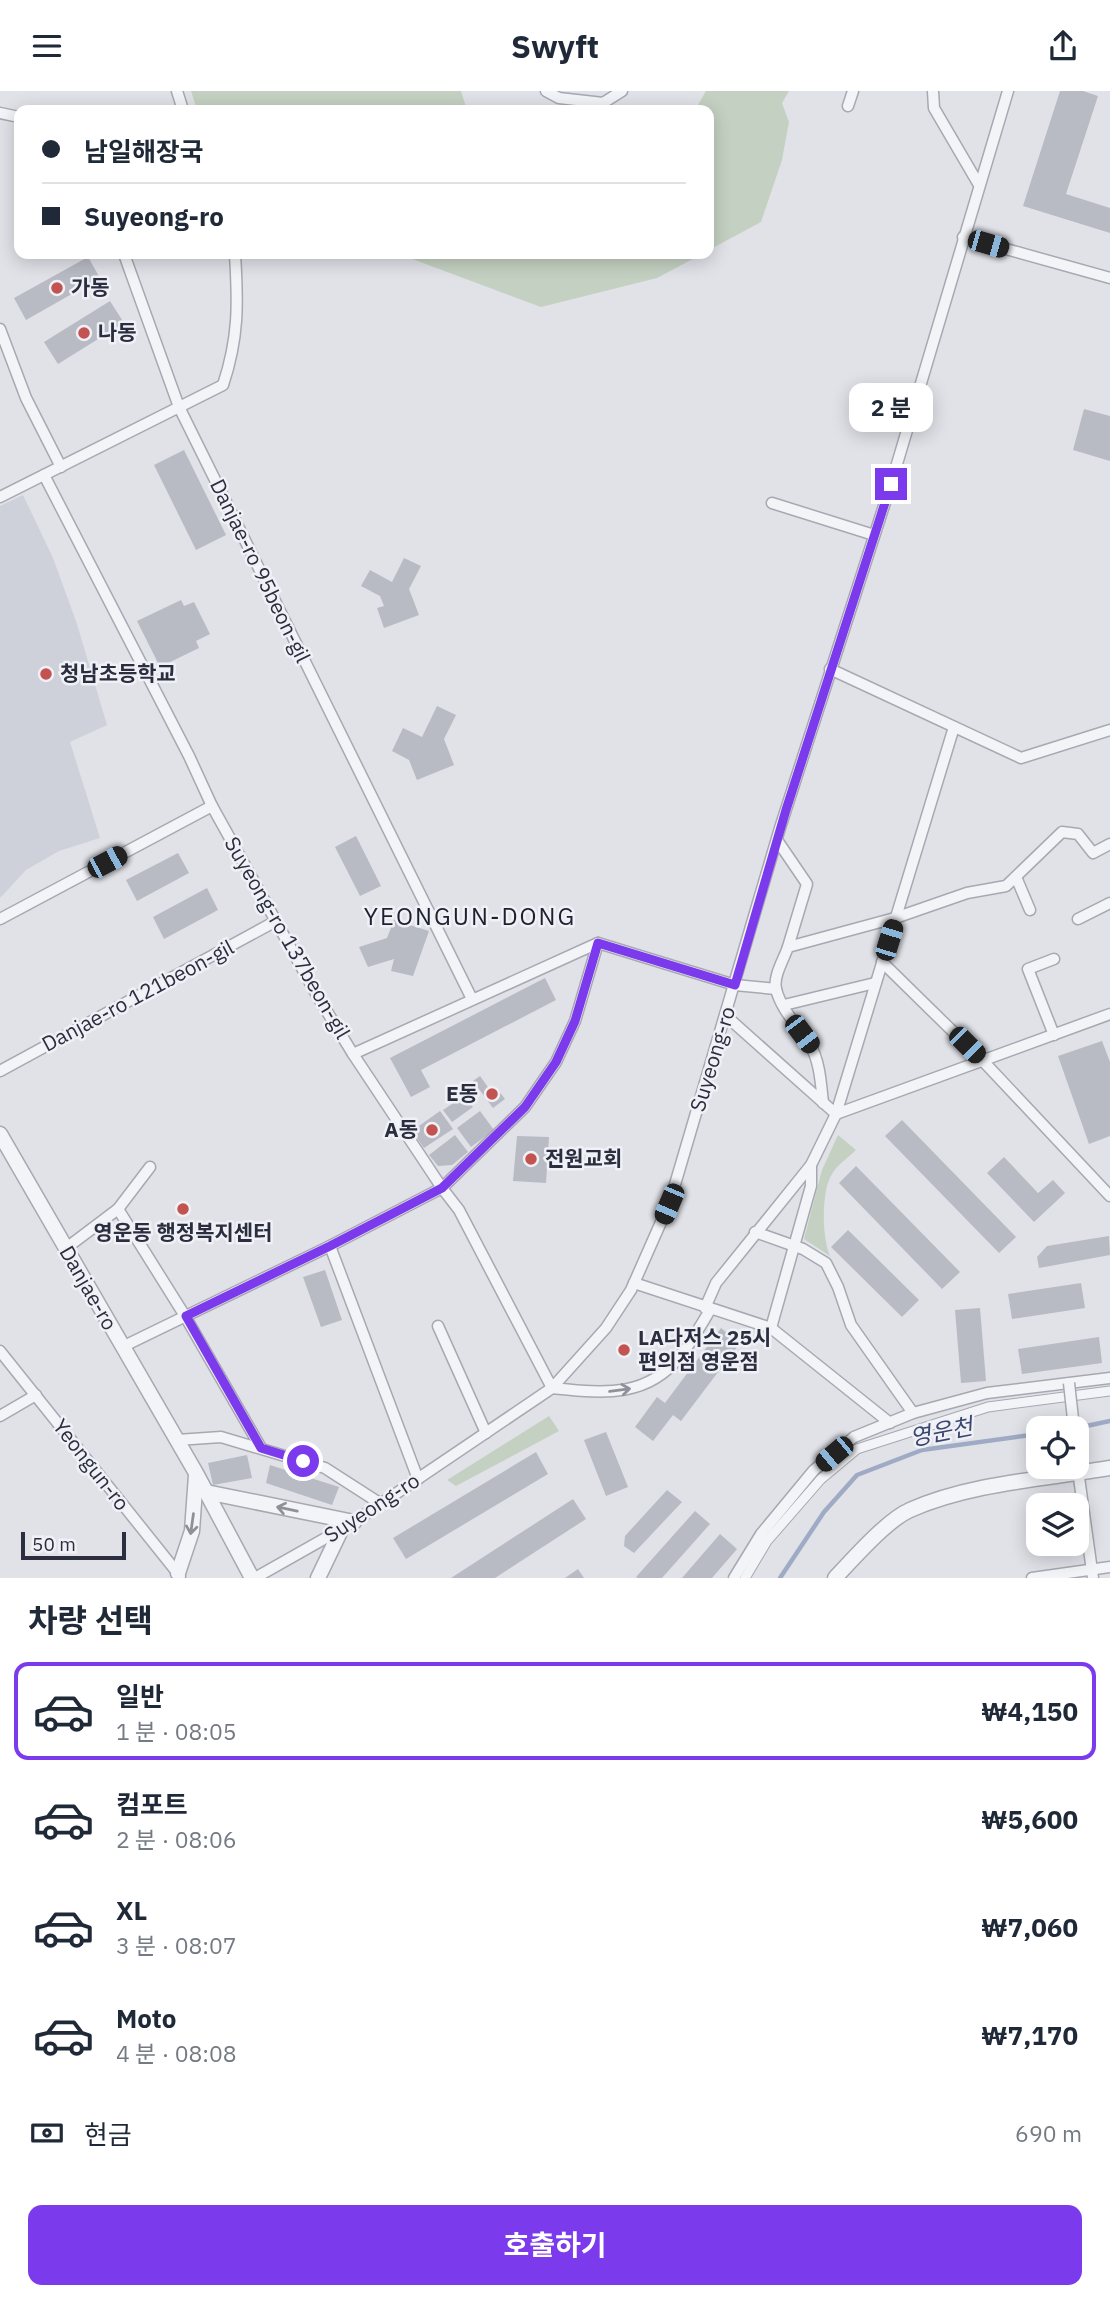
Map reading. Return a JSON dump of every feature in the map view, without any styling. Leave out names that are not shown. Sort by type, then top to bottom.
[{"type":"street","points":[[546,91],[559,98],[603,103],[622,91]]},
{"type":"street","points":[[848,106],[853,91]]},
{"type":"street","points":[[933,91],[934,108],[979,185]]},
{"type":"street","name":"Suyeong-ro","points":[[254,1578],[347,1526],[552,1388],[606,1328],[634,1283],[669,1204],[777,840],[874,535],[1008,91]]},
{"type":"street","points":[[963,237],[1110,278]]},
{"type":"street","points":[[126,259],[178,407]]},
{"type":"street","points":[[0,498],[223,385],[232,358],[239,313],[235,259]]},
{"type":"street","points":[[0,329],[26,398],[61,467]]},
{"type":"street","name":"Danjae-ro 95beon-gil","points":[[178,407],[472,999]]},
{"type":"street","name":"Suyeong-ro 137beon-gil","points":[[44,475],[189,756],[212,806],[353,1055],[459,1210],[552,1388]]},
{"type":"street","points":[[772,503],[874,535]]},
{"type":"street","points":[[830,670],[1021,758],[1110,730]]},
{"type":"street","points":[[552,1388],[594,1392],[622,1391],[644,1386],[680,1357],[708,1309],[716,1283],[811,1165],[836,1114],[954,727]]},
{"type":"street","points":[[0,919],[212,806]]},
{"type":"street","points":[[788,947],[895,918],[967,893],[1006,885],[1062,832],[1078,834],[1093,853],[1110,844]]},
{"type":"street","points":[[777,840],[807,884],[776,978],[776,989],[792,1022],[811,1047],[820,1077],[823,1103]]},
{"type":"street","points":[[1016,877],[1030,910]]},
{"type":"street","points":[[1078,919],[1110,903]]},
{"type":"street","name":"Danjae-ro 121beon-gil","points":[[0,1071],[276,921]]},
{"type":"street","points":[[122,1347],[330,1246],[442,1188],[525,1107],[556,1062],[575,1021],[598,943]]},
{"type":"street","points":[[353,1055],[598,943],[735,985],[776,989]]},
{"type":"street","points":[[1054,959],[1028,969],[1055,1035]]},
{"type":"street","points":[[882,962],[1106,1187],[1110,1196]]},
{"type":"street","points":[[784,1005],[876,983]]},
{"type":"street","points":[[836,1114],[1110,1014]]},
{"type":"street","points":[[726,1016],[836,1114]]},
{"type":"street","name":"Danjae-ro","points":[[0,1134],[254,1578]]},
{"type":"street","points":[[771,1328],[796,1247],[811,1186],[811,1165]]},
{"type":"street","points":[[65,1249],[118,1209],[150,1167]]},
{"type":"street","points":[[118,1209],[186,1316],[261,1448]]},
{"type":"street","points":[[755,1233],[796,1247],[826,1263],[838,1287],[850,1325],[914,1413]]},
{"type":"street","points":[[330,1246],[418,1479]]},
{"type":"street","points":[[634,1283],[771,1328],[890,1423]]},
{"type":"street","points":[[438,1326],[486,1433]]},
{"type":"street","name":"Yeongun-ro","points":[[0,1351],[180,1576]]},
{"type":"street","points":[[734,1578],[761,1534],[814,1470],[854,1437],[914,1413],[987,1394],[1110,1377]]},
{"type":"street","points":[[1069,1383],[1073,1416]]},
{"type":"street","points":[[745,1578],[767,1541],[821,1479],[857,1450],[988,1407],[1110,1391]]},
{"type":"street","points":[[0,1416],[36,1395]]},
{"type":"street","points":[[177,1440],[221,1437],[325,1468],[381,1504]]},
{"type":"street","points":[[1089,1471],[1110,1468]]},
{"type":"street","points":[[180,1576],[192,1531],[196,1473]]},
{"type":"street","points":[[835,1578],[865,1545],[908,1510],[968,1491],[1041,1479]]},
{"type":"street","points":[[1079,1479],[1093,1574]]},
{"type":"street","points":[[206,1492],[347,1526],[318,1578]]},
{"type":"street","points":[[1032,1578],[1093,1574],[1110,1567]]},
{"type":"shaded area","name":"청남초등학교","points":[[23,495],[53,558],[77,624],[107,725],[70,742],[100,838],[59,851],[26,870],[0,898],[0,506]]},
{"type":"green space","points":[[191,91],[461,91],[465,105],[195,105]]},
{"type":"green space","points":[[706,91],[789,91],[782,103],[789,122],[782,160],[761,222],[714,247],[714,105],[698,105]]},
{"type":"green space","points":[[412,259],[693,259],[657,278],[541,307]]},
{"type":"green space","points":[[838,1135],[856,1150],[840,1164],[828,1182],[824,1203],[824,1227],[830,1256],[804,1239],[822,1170]]},
{"type":"green space","points":[[549,1416],[559,1431],[456,1486],[447,1480]]},
{"type":"building","points":[[1060,91],[1083,91],[1098,96],[1066,194],[1110,208],[1110,233],[1023,206]]},
{"type":"building","name":"가동","points":[[84,259],[89,259],[100,278],[26,320],[14,298]]},
{"type":"building","name":"나동","points":[[110,301],[124,323],[58,364],[44,342]]},
{"type":"building","points":[[1084,409],[1110,416],[1110,461],[1073,450]]},
{"type":"building","points":[[184,450],[226,535],[196,550],[154,465]]},
{"type":"building","points":[[404,558],[421,566],[409,589],[419,615],[384,628],[377,608],[384,606],[380,596],[361,586],[370,570],[392,582]]},
{"type":"building","points":[[181,600],[184,606],[194,602],[210,634],[196,641],[199,648],[160,667],[137,621]]},
{"type":"building","points":[[437,706],[456,715],[444,739],[454,765],[417,780],[409,760],[392,751],[403,728],[422,737]]},
{"type":"building","points":[[356,836],[381,886],[360,896],[335,847]]},
{"type":"building","points":[[178,853],[189,873],[137,901],[126,880]]},
{"type":"building","points":[[207,888],[218,910],[164,939],[153,917]]},
{"type":"building","points":[[394,920],[429,931],[413,976],[391,971],[394,959],[368,967],[359,947],[387,938]]},
{"type":"building","points":[[545,978],[556,1000],[421,1070],[430,1087],[411,1097],[390,1058]]},
{"type":"building","points":[[1102,1041],[1110,1062],[1110,1136],[1089,1144],[1058,1056]]},
{"type":"building","name":"E동","points":[[480,1076],[490,1090],[495,1086],[505,1099],[493,1108],[473,1081]]},
{"type":"building","points":[[467,1087],[475,1098],[469,1102],[473,1107],[452,1122],[443,1110],[455,1102],[452,1097]]},
{"type":"building","name":"A동","points":[[440,1111],[453,1129],[424,1148],[412,1131]]},
{"type":"building","points":[[480,1111],[494,1130],[471,1147],[457,1128]]},
{"type":"building","points":[[902,1120],[1016,1237],[999,1253],[885,1136]]},
{"type":"building","points":[[455,1135],[468,1152],[452,1165],[438,1166],[429,1155]]},
{"type":"building","name":"전원교회","points":[[517,1136],[549,1137],[546,1183],[513,1181]]},
{"type":"building","points":[[1004,1157],[1038,1193],[1053,1180],[1065,1193],[1034,1222],[987,1173]]},
{"type":"building","points":[[856,1166],[960,1272],[942,1289],[839,1183]]},
{"type":"building","points":[[848,1230],[919,1300],[902,1317],[831,1247]]},
{"type":"building","points":[[1109,1236],[1110,1255],[1039,1268],[1037,1257],[1047,1246]]},
{"type":"building","points":[[325,1270],[342,1320],[321,1327],[303,1277]]},
{"type":"building","points":[[1081,1283],[1085,1308],[1012,1319],[1008,1294]]},
{"type":"building","points":[[980,1308],[986,1381],[961,1383],[955,1310]]},
{"type":"building","points":[[721,1328],[740,1343],[681,1421],[673,1415],[653,1441],[635,1427],[657,1397],[665,1403]]},
{"type":"building","points":[[1099,1337],[1102,1363],[1022,1374],[1018,1349]]},
{"type":"building","points":[[606,1432],[628,1487],[606,1496],[584,1440]]},
{"type":"building","points":[[536,1452],[548,1474],[406,1559],[393,1538]]},
{"type":"building","points":[[247,1455],[252,1478],[213,1485],[208,1463]]},
{"type":"building","points":[[270,1465],[339,1487],[332,1505],[266,1483]]},
{"type":"building","points":[[667,1490],[682,1502],[634,1553],[624,1546],[625,1536]]},
{"type":"building","points":[[573,1499],[586,1519],[495,1578],[451,1578]]},
{"type":"building","points":[[695,1511],[710,1524],[662,1578],[636,1577]]},
{"type":"building","points":[[720,1534],[737,1549],[712,1578],[682,1578]]},
{"type":"building","points":[[578,1569],[584,1578],[565,1578]]},
{"type":"waterway","name":"영운천","points":[[1089,1425],[1110,1421]]},
{"type":"waterway","name":"영운천","points":[[780,1578],[824,1512],[857,1475],[922,1450],[1026,1436]]},
{"type":"place","name":"가동","points":[[57,288]]},
{"type":"place","name":"나동","points":[[84,333]]},
{"type":"place","name":"청남초등학교","points":[[46,674]]},
{"type":"place","name":"E동","points":[[492,1094]]},
{"type":"place","name":"A동","points":[[432,1130]]},
{"type":"place","name":"전원교회","points":[[531,1159]]},
{"type":"place","name":"영운동 행정복지센터","points":[[183,1209]]},
{"type":"place","name":"LA다저스 25시 편의점 영운점","points":[[624,1350]]},
{"type":"district","name":"YEONGUN-DONG","points":[[470,917]]},
{"type":"route","points":[[303,1461],[261,1448],[186,1316],[442,1188],[525,1107],[556,1062],[575,1021],[598,943],[735,985],[786,810],[891,484]]}]
